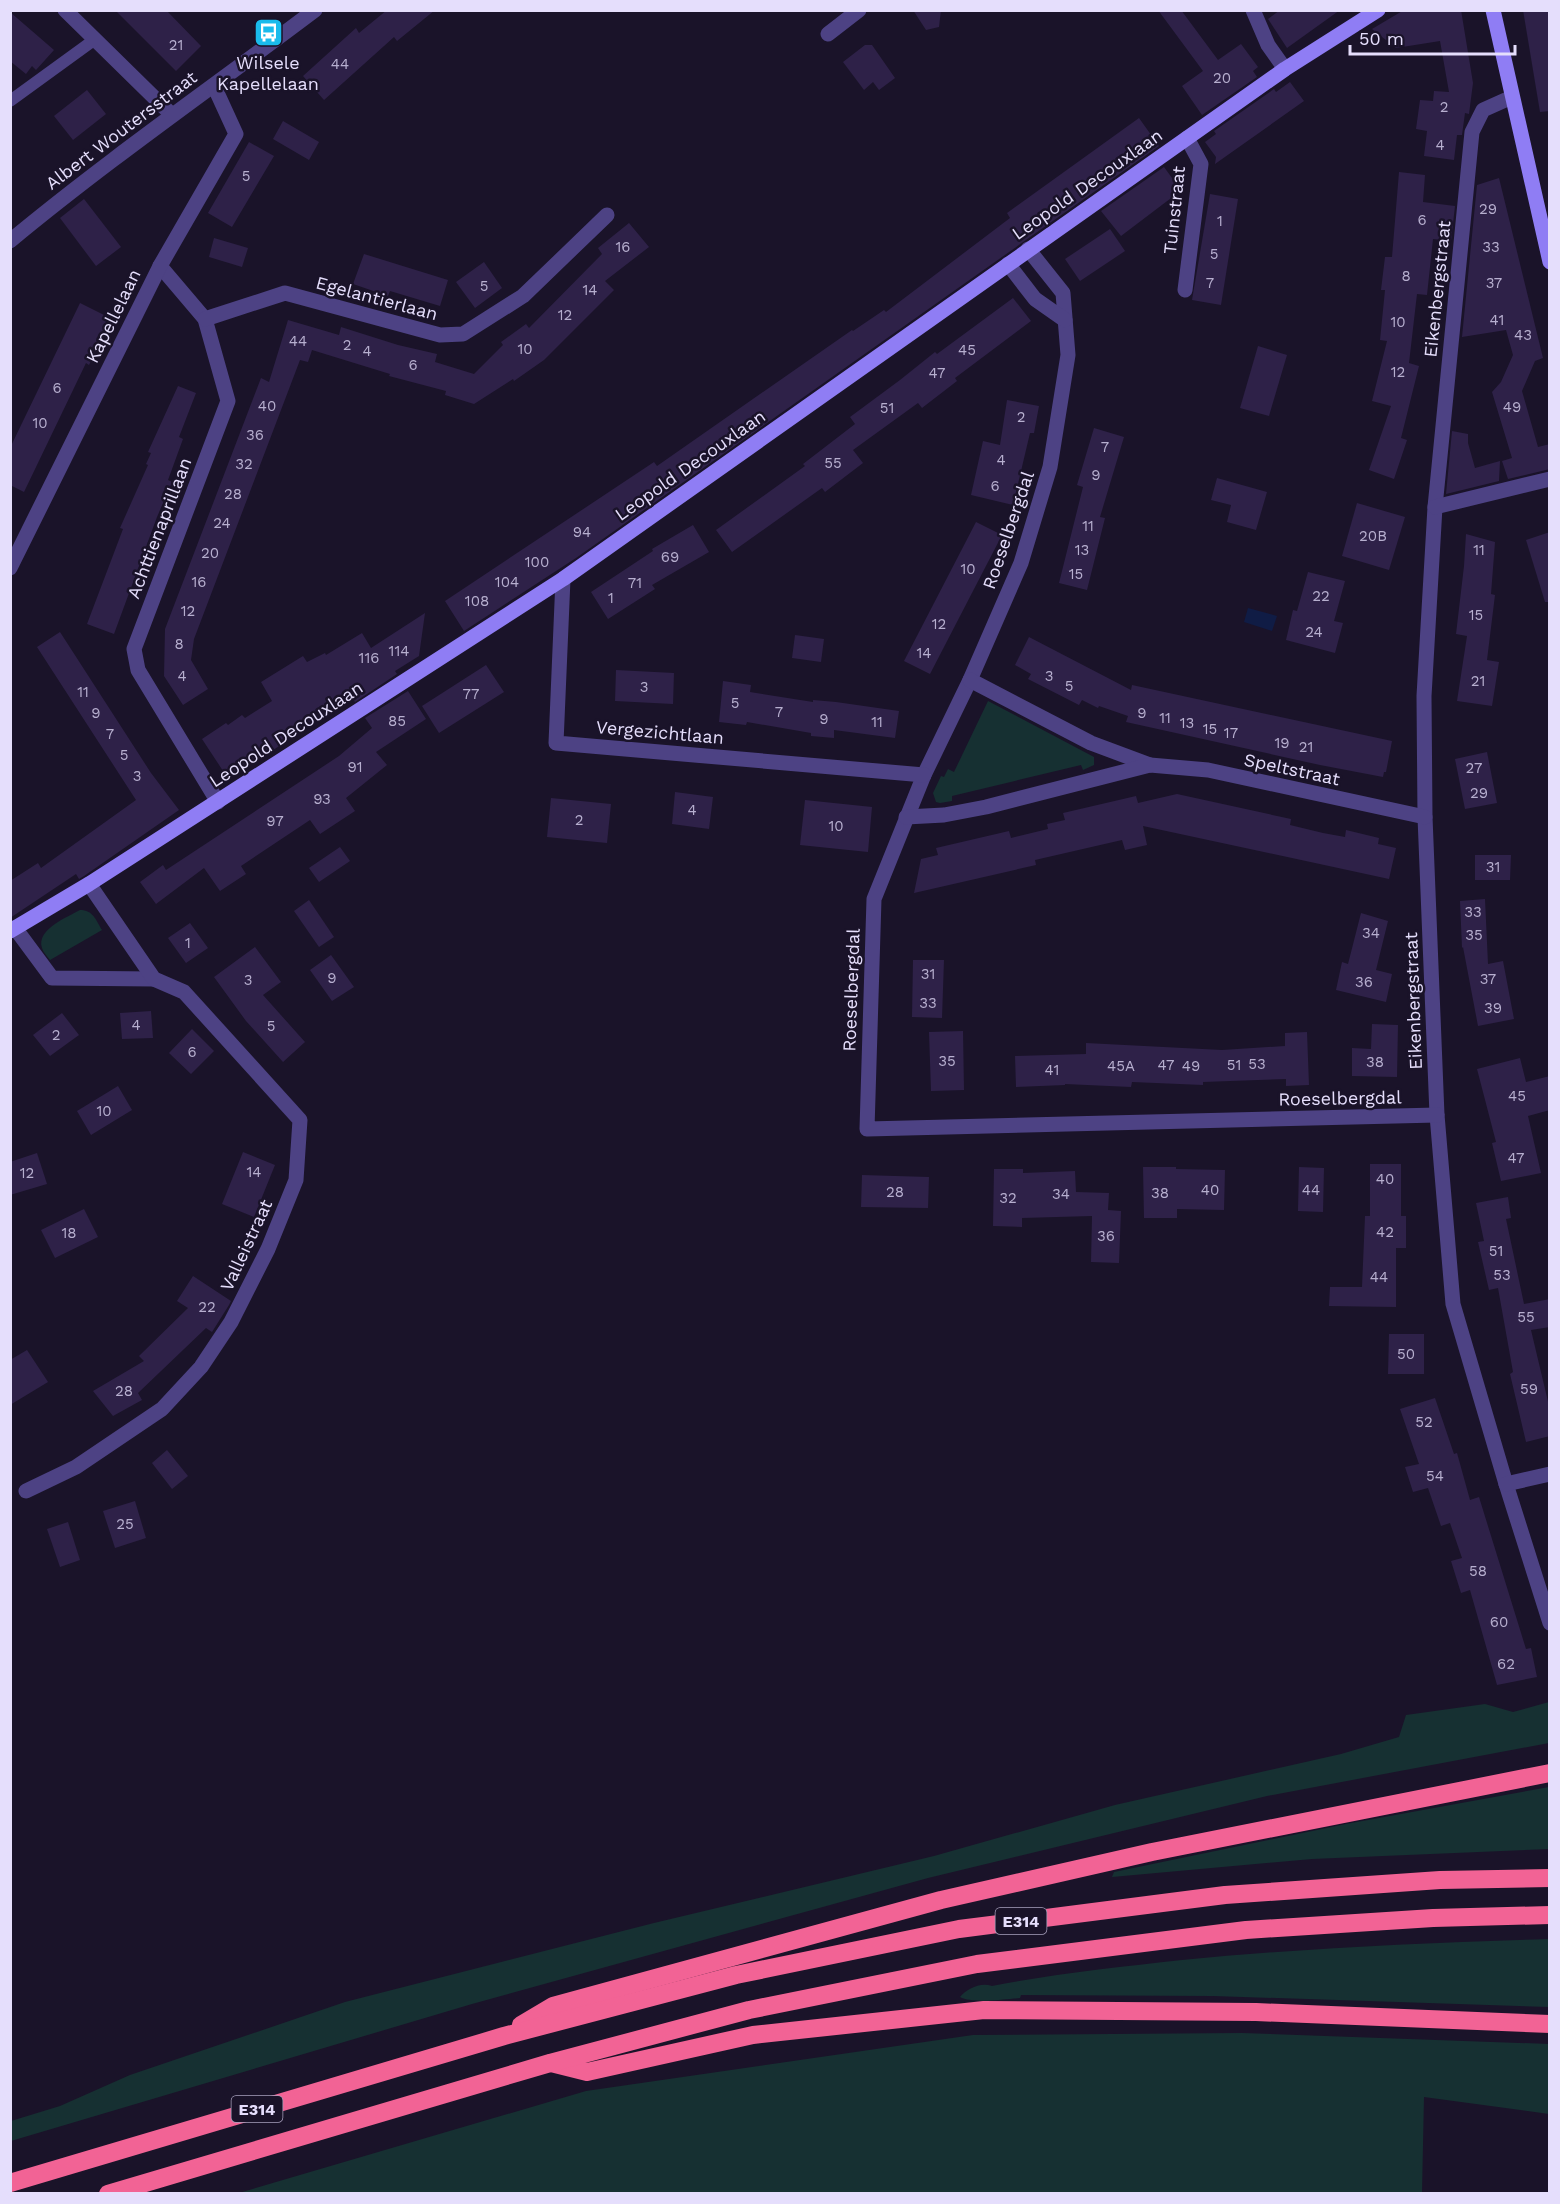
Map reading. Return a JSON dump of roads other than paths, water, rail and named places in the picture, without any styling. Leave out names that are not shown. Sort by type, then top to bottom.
[{"type":"highway","points":[[504,2036],[553,2006],[940,1900],[1152,1852],[1550,1773]]},
{"type":"highway","name":"E314","points":[[10,2182],[504,2036],[736,1975],[959,1929],[1225,1895],[1440,1880],[1550,1878]]},
{"type":"highway","name":"E314","points":[[108,2193],[550,2063],[749,2010],[977,1964],[1246,1930],[1433,1918],[1550,1915]]},
{"type":"highway","points":[[550,2063],[587,2072],[753,2035],[984,2010],[1256,2013],[1550,2024]]},
{"type":"street","points":[[65,10],[172,115]]},
{"type":"street","name":"Albert Woutersstraat","points":[[10,241],[172,115],[315,10]]},
{"type":"street","points":[[828,34],[859,10]]},
{"type":"street","points":[[1253,10],[1268,45],[1285,69]]},
{"type":"street","name":"Leopold Decouxlaan","points":[[13,929],[218,802],[563,579],[1285,69],[1378,10]]},
{"type":"street","points":[[1493,10],[1550,262]]},
{"type":"street","name":"Kapellelaan","points":[[10,568],[160,266],[236,134],[214,86]]},
{"type":"street","name":"Eikenbergstraat","points":[[1512,97],[1483,110],[1472,132],[1435,507],[1424,696],[1425,817],[1437,1115],[1453,1304],[1550,1623]]},
{"type":"street","name":"Tuinstraat","points":[[1185,290],[1201,164],[1187,138]]},
{"type":"street","name":"Egelantierlaan","points":[[205,319],[285,293],[440,335],[463,334],[523,296],[607,215]]},
{"type":"street","name":"Roeselbergdal","points":[[1028,249],[1062,293],[1065,320],[1068,355],[1050,467],[1021,563],[970,680],[924,775],[874,899],[867,1129],[1437,1115]]},
{"type":"street","points":[[1008,264],[1035,299],[1065,320]]},
{"type":"street","name":"Achttienaprillaan","points":[[160,266],[205,319],[228,401],[134,649],[138,670],[218,802]]},
{"type":"street","points":[[1435,507],[1550,479]]},
{"type":"street","name":"Vergezichtlaan","points":[[563,579],[556,743],[924,775]]},
{"type":"street","name":"Speltstraat","points":[[970,680],[1090,743],[1150,765],[1208,770],[1425,817]]},
{"type":"street","name":"Speltstraat","points":[[906,818],[944,815],[986,807],[1150,765]]},
{"type":"street","points":[[89,884],[154,979]]},
{"type":"street","name":"Valleistraat","points":[[13,929],[52,978],[154,979],[184,992],[300,1120],[296,1180],[268,1249],[231,1323],[201,1367],[162,1409],[76,1467],[26,1491]]},
{"type":"street","points":[[1506,1484],[1550,1474]]},
{"type":"lane","points":[[10,101],[94,39]]},
{"type":"water","points":[[1248,608],[1277,616],[1272,631],[1244,622]]},
{"type":"place","name":"Wilsele Kapellelaan","points":[[268,33]]}]
